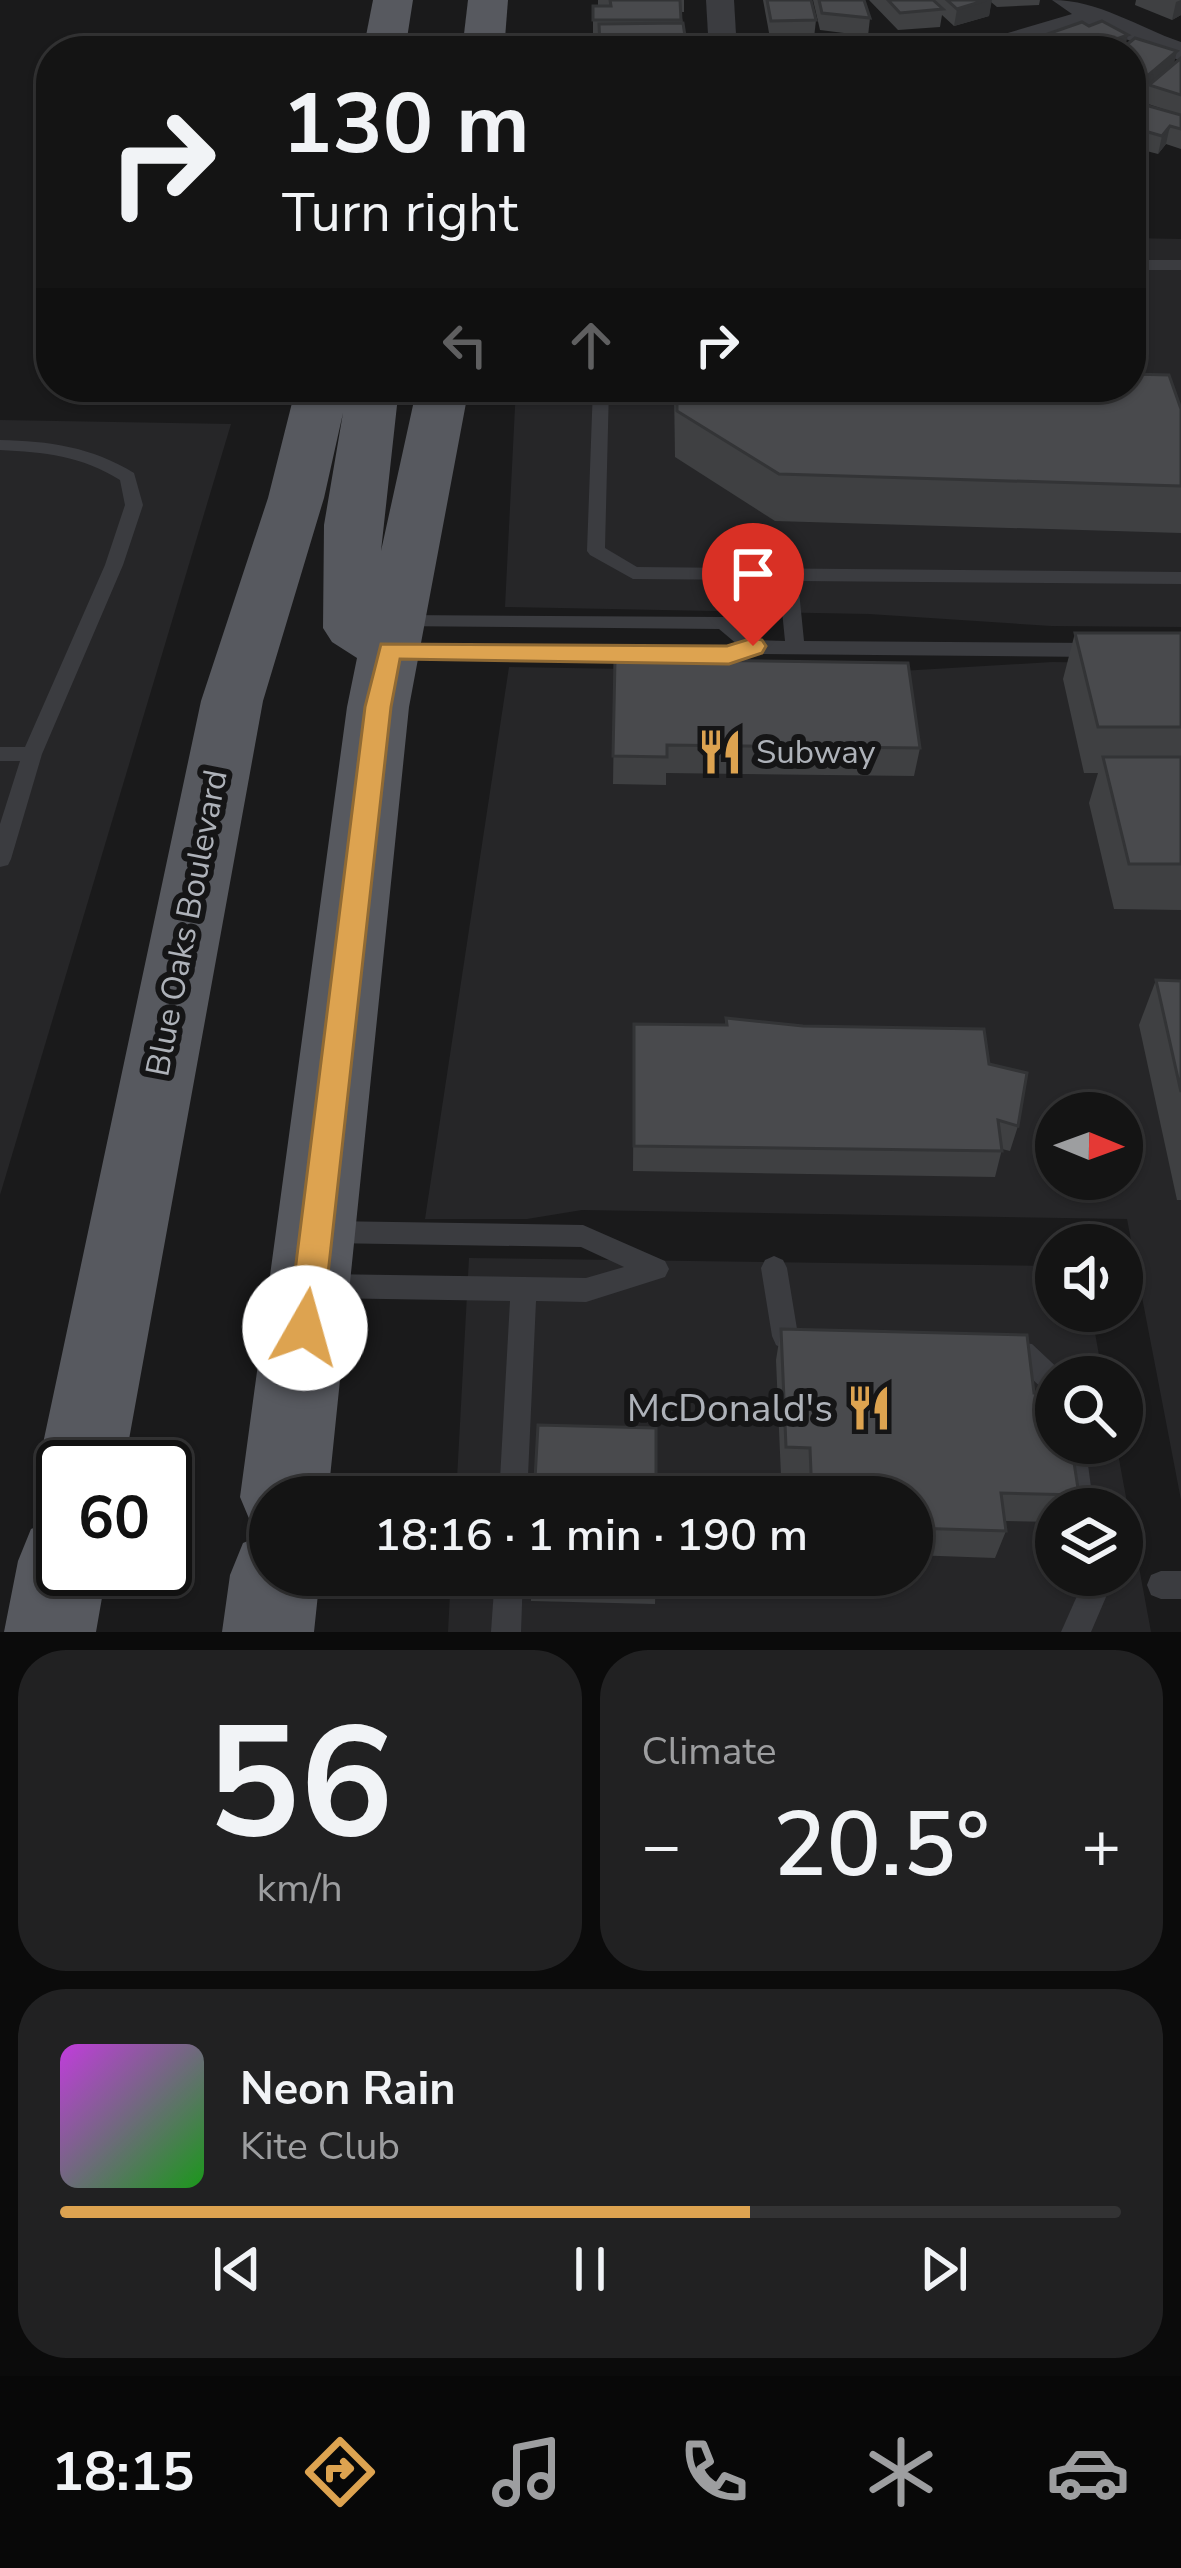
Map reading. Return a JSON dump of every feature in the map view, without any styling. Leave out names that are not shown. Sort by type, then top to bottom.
[{"type":"main road","points":[[387,36],[393,0]]},
{"type":"main road","points":[[485,36],[488,0]]},
{"type":"main road","name":"Blue Oaks Boulevard","points":[[86,1440],[232,701],[296,498],[318,402]]},
{"type":"main road","points":[[371,402],[352,524],[353,628],[393,635]]},
{"type":"main road","points":[[287,1476],[378,707],[439,402]]},
{"type":"main road","points":[[50,1632],[57,1596]]},
{"type":"main road","points":[[268,1632],[272,1596]]},
{"type":"street","points":[[719,0],[722,36]]},
{"type":"street","points":[[1066,0],[1093,17],[1141,36]]},
{"type":"street","points":[[1028,36],[1093,17]]},
{"type":"street","points":[[1146,38],[1181,52]]},
{"type":"lane","points":[[1146,265],[1181,266]]},
{"type":"lane","points":[[601,402],[596,551],[633,573],[1181,578]]},
{"type":"lane","points":[[0,445],[70,449],[102,459],[128,477],[134,505],[114,565],[32,754],[0,859]]},
{"type":"lane","points":[[788,574],[795,648]]},
{"type":"lane","points":[[393,635],[724,623],[753,646]]},
{"type":"lane","points":[[393,635],[729,655],[753,646],[1111,650]]},
{"type":"lane","points":[[0,754],[32,754]]},
{"type":"lane","points":[[583,1236],[656,1269],[586,1290],[524,1289],[313,1259],[583,1236]]},
{"type":"lane","points":[[774,1268],[785,1336],[805,1347],[826,1348]]},
{"type":"lane","points":[[514,1476],[524,1289]]},
{"type":"lane","points":[[979,1352],[1023,1353],[1035,1364]]},
{"type":"lane","points":[[506,1632],[508,1596]]},
{"type":"lane","points":[[1076,1632],[1092,1596]]},
{"type":"shaded area","points":[[1146,238],[1181,239],[1181,627],[1051,626],[869,614],[505,607],[515,402],[1146,402]]},
{"type":"shaded area","points":[[0,420],[231,424],[0,1195]]},
{"type":"shaded area","points":[[1052,662],[1181,664],[1181,1500],[1143,1302],[1143,1224],[1128,1224],[1127,1219],[582,1210],[527,1219],[425,1219],[509,667],[867,673]]},
{"type":"shaded area","points":[[469,1258],[1035,1266],[1035,1332],[1095,1332],[1099,1356],[1035,1356],[1035,1464],[1120,1464],[1124,1488],[1035,1488],[1035,1596],[1143,1596],[1143,1589],[1151,1632],[448,1632],[450,1596],[933,1596],[933,1476],[457,1476]]},
{"type":"building","points":[[610,0],[680,0],[681,20],[593,20],[593,6],[611,6]]},
{"type":"building","points":[[767,0],[811,0],[816,20],[771,21]]},
{"type":"building","points":[[819,0],[864,0],[870,18],[822,13]]},
{"type":"building","points":[[888,0],[933,0],[943,9],[900,13]]},
{"type":"building","points":[[947,0],[986,0],[957,9]]},
{"type":"building","points":[[1102,21],[1128,35],[1042,36],[1082,22],[1089,26]]},
{"type":"building","points":[[683,23],[685,36],[600,36],[599,24]]},
{"type":"building","points":[[1146,41],[1177,51],[1146,77]]},
{"type":"building","points":[[1181,58],[1181,95],[1149,85]]},
{"type":"building","points":[[1146,105],[1181,115],[1181,129],[1170,126],[1162,136],[1146,131]]},
{"type":"building","points":[[1146,374],[1169,375],[1181,409],[1181,486],[779,474],[677,411],[677,402],[1146,402]]},
{"type":"building","points":[[1075,633],[1181,633],[1181,727],[1098,727]]},
{"type":"building","points":[[615,659],[908,663],[920,748],[667,745],[667,757],[613,756]]},
{"type":"building","points":[[1103,757],[1181,757],[1181,864],[1129,864]]},
{"type":"building","points":[[1156,980],[1181,981],[1181,1092]]},
{"type":"building","points":[[726,1018],[803,1026],[984,1029],[989,1064],[1027,1073],[1018,1126],[998,1120],[1002,1151],[634,1146],[634,1024],[727,1025]]},
{"type":"building","points":[[781,1329],[1027,1335],[1035,1393],[1035,1464],[1074,1464],[1078,1488],[1001,1493],[1006,1531],[933,1529],[933,1476],[811,1476],[810,1448],[786,1447]]},
{"type":"building","points":[[538,1425],[656,1428],[656,1476],[535,1476]]},
{"type":"place","name":"Subway","points":[[720,752]]},
{"type":"place","name":"McDonald's","points":[[869,1408]]},
{"type":"route","points":[[305,1328],[378,707],[389,650],[729,655],[753,646]]}]
